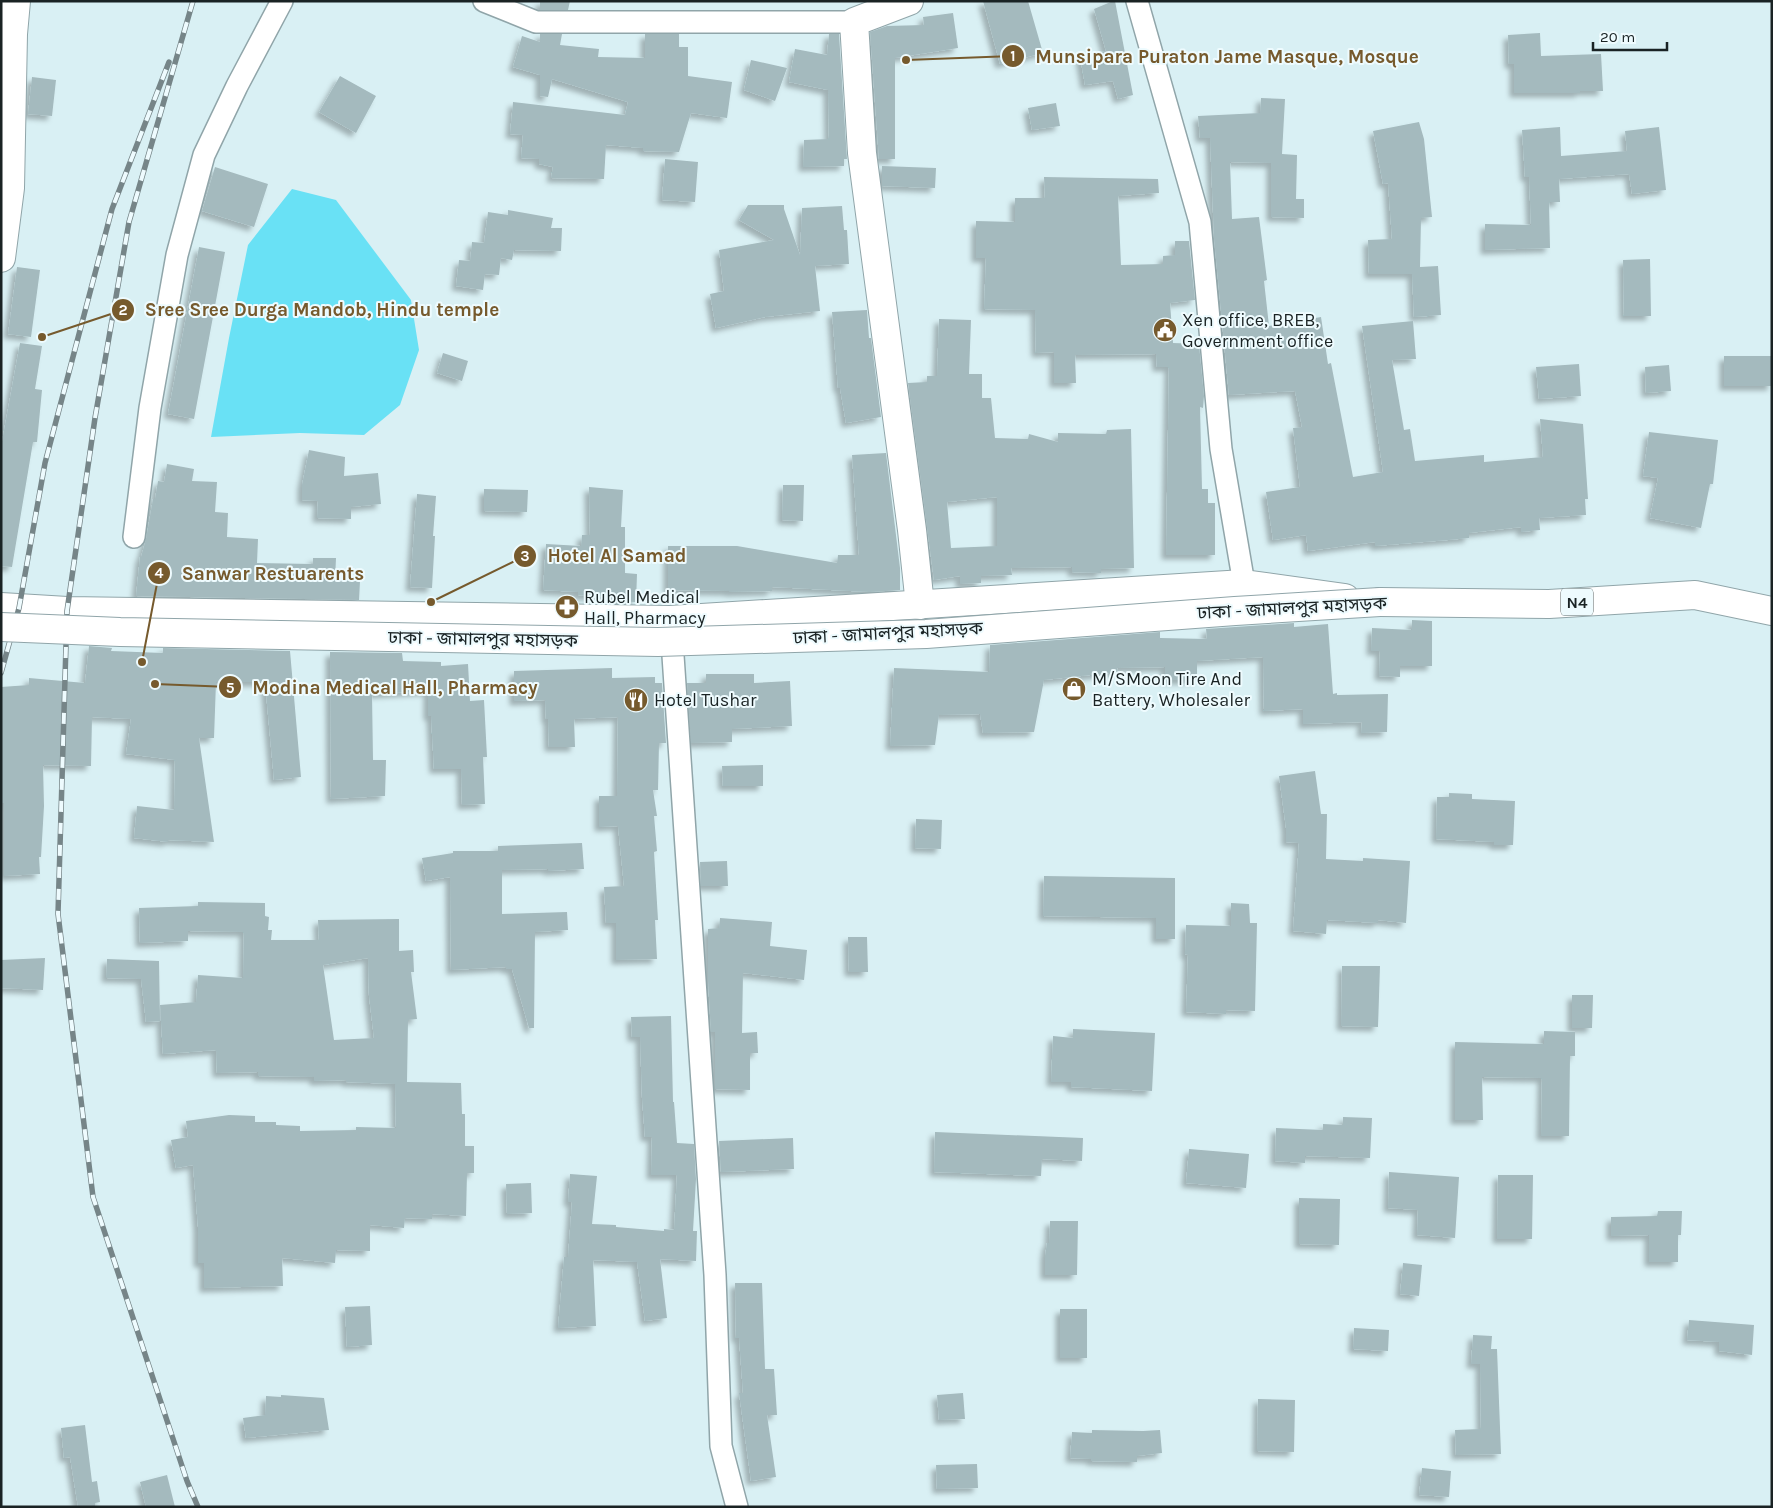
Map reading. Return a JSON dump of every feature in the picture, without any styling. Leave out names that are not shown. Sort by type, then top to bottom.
[{"type":"main road","points":[[1,258],[10,188],[13,34],[16,1]]},
{"type":"main road","points":[[909,1],[854,22],[862,153],[912,530],[920,605]]},
{"type":"main road","points":[[1,607],[67,611],[670,620],[1244,584],[1380,602]]},
{"type":"main road","name":"ঢাকা - জামালপুর মহাসড়ক","points":[[1,627],[120,632],[658,642],[926,634],[1380,602],[1549,604],[1695,595],[1772,611]]},
{"type":"street","points":[[134,537],[150,408],[177,255],[204,155],[237,86],[282,1]]},
{"type":"street","points":[[484,1],[536,22],[854,22]]},
{"type":"street","points":[[1136,1],[1200,222],[1221,449],[1244,584]]},
{"type":"street","points":[[670,620],[715,1275],[721,1446],[737,1507]]},
{"type":"water","points":[[292,189],[336,200],[411,300],[419,350],[400,405],[364,435],[300,433],[211,437],[248,245]]},
{"type":"building","points":[[540,1],[570,1],[568,10],[540,10]]},
{"type":"building","points":[[983,1],[1028,1],[1043,53],[1000,64]]},
{"type":"building","points":[[1115,1],[1133,95],[1118,99],[1113,81],[1085,85],[1080,56],[1106,51],[1094,9]]},
{"type":"building","points":[[953,13],[958,48],[895,58],[895,159],[879,159],[870,32],[887,26],[924,25],[923,17]]},
{"type":"building","points":[[1540,33],[1541,56],[1601,54],[1603,91],[1514,93],[1514,64],[1509,64],[1508,35]]},
{"type":"building","points":[[540,34],[562,34],[560,45],[599,49],[598,57],[645,58],[645,34],[679,34],[679,47],[688,47],[688,76],[732,82],[727,118],[691,113],[679,152],[643,151],[643,148],[606,145],[604,179],[551,178],[553,167],[539,164],[539,159],[521,158],[523,135],[510,134],[513,102],[625,115],[628,102],[552,79],[548,97],[540,96],[540,75],[513,67],[522,36],[540,42]]},
{"type":"building","points":[[829,34],[839,34],[847,159],[844,159],[844,166],[803,167],[804,140],[829,139],[828,90],[789,82],[795,49],[827,55]]},
{"type":"building","points":[[751,60],[787,68],[775,101],[744,90]]},
{"type":"building","points":[[340,76],[376,96],[356,133],[319,112]]},
{"type":"building","points":[[32,77],[56,80],[52,116],[28,114]]},
{"type":"building","points":[[1261,98],[1285,99],[1282,154],[1297,155],[1296,199],[1304,199],[1304,218],[1271,217],[1271,163],[1230,162],[1232,219],[1259,217],[1267,280],[1264,281],[1269,326],[1321,317],[1328,364],[1331,363],[1353,477],[1383,472],[1362,326],[1413,321],[1416,359],[1392,360],[1404,430],[1410,429],[1415,461],[1484,455],[1484,462],[1543,457],[1540,419],[1583,424],[1588,499],[1585,499],[1586,515],[1539,518],[1540,530],[1521,532],[1521,527],[1469,533],[1469,538],[1375,546],[1375,542],[1308,551],[1306,535],[1273,540],[1266,492],[1300,487],[1293,428],[1302,427],[1295,391],[1229,395],[1214,238],[1210,138],[1200,138],[1198,116],[1260,113]]},
{"type":"building","points":[[1056,103],[1060,126],[1032,130],[1028,108]]},
{"type":"building","points":[[1419,122],[1424,139],[1432,217],[1421,218],[1420,267],[1438,266],[1441,315],[1414,317],[1412,274],[1369,274],[1368,240],[1392,239],[1388,183],[1383,184],[1373,131]]},
{"type":"building","points":[[1560,127],[1561,156],[1627,151],[1625,131],[1659,127],[1666,190],[1632,194],[1629,174],[1559,179],[1560,202],[1549,202],[1550,248],[1485,250],[1485,224],[1531,225],[1529,177],[1525,177],[1522,130]]},
{"type":"building","points":[[665,159],[698,162],[695,202],[662,200]]},
{"type":"building","points":[[882,166],[936,168],[935,188],[882,186]]},
{"type":"building","points":[[215,167],[268,184],[254,227],[202,211]]},
{"type":"building","points":[[1044,177],[1158,179],[1159,193],[1118,196],[1121,265],[1163,264],[1163,256],[1175,255],[1175,241],[1189,241],[1195,300],[1170,303],[1173,343],[1199,344],[1204,396],[1203,408],[1200,407],[1202,489],[1208,489],[1208,503],[1215,503],[1215,555],[1166,555],[1169,367],[1157,367],[1156,354],[1075,355],[1076,383],[1054,383],[1054,352],[1036,353],[1035,310],[984,309],[986,258],[976,258],[976,221],[1015,222],[1015,198],[1045,198]]},
{"type":"building","points":[[748,205],[784,205],[800,255],[802,208],[842,206],[844,230],[847,230],[849,264],[815,266],[820,311],[765,317],[716,328],[710,294],[724,291],[719,250],[774,240],[739,220]]},
{"type":"building","points":[[508,210],[553,218],[551,228],[562,228],[561,251],[514,250],[512,260],[501,258],[499,275],[485,274],[483,290],[456,286],[459,260],[470,261],[472,242],[484,243],[488,212],[508,215]]},
{"type":"building","points":[[199,247],[225,252],[194,419],[168,414]]},
{"type":"building","points":[[1650,259],[1651,316],[1624,316],[1623,260]]},
{"type":"building","points":[[17,267],[40,270],[31,337],[8,334]]},
{"type":"building","points":[[867,310],[869,338],[871,338],[881,417],[846,423],[840,388],[838,388],[832,312]]},
{"type":"building","points":[[939,319],[971,320],[969,374],[982,374],[982,398],[991,398],[995,438],[1028,439],[1029,434],[1058,442],[1058,433],[1106,434],[1107,430],[1131,429],[1134,568],[1101,569],[1101,573],[1072,572],[1072,567],[1011,568],[1012,575],[981,576],[981,583],[960,584],[960,576],[934,580],[908,383],[927,382],[927,376],[937,376]],"holes":[[[997,497],[997,546],[951,548],[947,502]]]},
{"type":"building","points":[[20,343],[42,346],[35,389],[42,390],[37,442],[33,442],[12,567],[1,566],[1,447]]},
{"type":"building","points":[[443,353],[468,361],[462,381],[437,373]]},
{"type":"building","points":[[1724,356],[1772,356],[1772,386],[1724,386]]},
{"type":"building","points":[[1579,364],[1581,396],[1539,399],[1536,367]]},
{"type":"building","points":[[1669,365],[1671,391],[1646,393],[1645,367]]},
{"type":"building","points":[[1649,432],[1718,440],[1713,484],[1710,484],[1701,528],[1650,518],[1658,478],[1643,476]]},
{"type":"building","points":[[309,450],[345,457],[344,476],[378,473],[381,504],[351,507],[351,519],[317,518],[318,501],[302,500],[302,485]]},
{"type":"building","points":[[886,453],[900,568],[900,590],[870,592],[772,587],[772,591],[668,590],[668,546],[737,546],[837,563],[838,555],[859,555],[852,455]]},
{"type":"building","points":[[167,464],[194,469],[192,481],[217,482],[215,512],[228,513],[227,537],[258,539],[257,563],[313,564],[313,558],[336,558],[335,580],[360,581],[359,600],[136,596],[140,557],[146,539],[153,499],[155,499],[158,481],[164,482]]},
{"type":"building","points":[[783,485],[804,485],[803,521],[782,520]]},
{"type":"building","points":[[589,487],[623,490],[621,527],[625,527],[625,573],[637,574],[636,602],[606,601],[606,597],[578,595],[578,592],[543,590],[546,544],[581,546],[582,535],[590,535]]},
{"type":"building","points":[[484,489],[528,490],[527,512],[484,511]]},
{"type":"building","points":[[417,494],[436,496],[432,588],[410,587]]},
{"type":"building","points":[[1412,620],[1432,621],[1432,666],[1400,666],[1400,677],[1379,676],[1380,651],[1371,651],[1372,628],[1412,630]]},
{"type":"building","points":[[1294,623],[1294,627],[1328,624],[1333,694],[1388,694],[1387,732],[1361,733],[1362,722],[1303,724],[1303,709],[1264,711],[1263,657],[1197,661],[1197,680],[1165,680],[1165,667],[1117,668],[1118,672],[1044,680],[1034,732],[983,733],[980,714],[939,715],[935,745],[890,746],[894,668],[989,672],[990,645],[1160,632],[1160,638],[1207,639],[1206,629]]},
{"type":"building","points":[[89,646],[112,648],[111,651],[163,653],[163,648],[290,651],[301,777],[274,780],[265,682],[216,682],[214,738],[199,738],[214,842],[168,840],[168,842],[134,838],[137,806],[174,810],[175,760],[126,754],[131,719],[92,717],[91,766],[43,765],[44,806],[41,857],[39,857],[40,874],[4,876],[4,803],[1,803],[1,687],[29,685],[29,678],[85,683]]},
{"type":"building","points":[[330,652],[402,653],[403,661],[441,662],[441,666],[468,664],[470,701],[484,700],[487,757],[483,757],[485,804],[462,805],[461,769],[434,769],[431,716],[428,716],[428,691],[372,694],[373,760],[386,760],[385,796],[331,799]]},
{"type":"building","points":[[612,668],[612,678],[655,677],[655,683],[662,683],[666,743],[659,743],[658,790],[653,790],[657,816],[654,816],[657,851],[654,852],[658,920],[655,920],[657,959],[616,960],[616,923],[606,923],[604,887],[624,886],[618,826],[599,827],[599,796],[617,796],[618,717],[574,719],[575,747],[549,747],[545,700],[514,701],[514,671]]},
{"type":"building","points":[[706,674],[754,674],[754,683],[790,681],[792,726],[732,729],[732,742],[691,743],[687,683],[706,683]]},
{"type":"building","points":[[763,765],[763,786],[723,786],[722,766]]},
{"type":"building","points":[[1315,771],[1321,814],[1327,814],[1326,859],[1363,861],[1363,858],[1410,861],[1406,923],[1378,920],[1378,923],[1327,920],[1326,934],[1293,931],[1299,843],[1286,842],[1279,776]]},
{"type":"building","points":[[1449,793],[1472,794],[1472,799],[1515,801],[1513,845],[1494,845],[1494,842],[1436,839],[1437,797],[1449,797]]},
{"type":"building","points":[[916,819],[942,820],[941,849],[915,848]]},
{"type":"building","points":[[582,843],[584,869],[548,871],[548,869],[502,870],[502,914],[567,912],[568,930],[535,932],[534,1028],[529,1028],[512,969],[506,969],[506,967],[451,970],[450,877],[426,881],[422,858],[453,853],[453,851],[498,851],[498,846]]},
{"type":"building","points":[[727,861],[728,886],[701,886],[700,862]]},
{"type":"building","points":[[1044,876],[1175,878],[1175,939],[1156,939],[1156,918],[1043,916]]},
{"type":"building","points":[[198,902],[265,903],[265,916],[269,917],[268,930],[272,930],[271,940],[319,940],[318,920],[399,919],[399,951],[413,950],[414,972],[411,972],[417,1019],[408,1020],[407,1082],[461,1083],[462,1114],[465,1114],[465,1146],[474,1146],[474,1173],[467,1173],[466,1216],[432,1214],[432,1219],[405,1218],[404,1228],[370,1225],[370,1251],[336,1250],[335,1263],[282,1258],[283,1286],[204,1288],[204,1263],[198,1263],[198,1227],[193,1165],[176,1168],[171,1140],[188,1137],[186,1121],[229,1115],[255,1116],[255,1122],[276,1122],[276,1125],[300,1126],[300,1131],[356,1130],[356,1127],[396,1128],[395,1084],[346,1082],[346,1080],[314,1081],[314,1077],[258,1076],[258,1072],[217,1073],[216,1050],[163,1054],[160,1005],[196,1002],[198,975],[243,978],[244,932],[188,931],[188,941],[140,943],[139,908],[198,906]],"holes":[[[368,958],[369,996],[374,1038],[334,1040],[323,965]]]},
{"type":"building","points":[[1231,903],[1249,904],[1250,923],[1257,923],[1255,1011],[1226,1010],[1226,1014],[1186,1012],[1188,955],[1185,954],[1186,925],[1231,926]]},
{"type":"building","points":[[720,918],[772,922],[770,946],[807,950],[804,980],[743,973],[742,1033],[757,1032],[758,1053],[750,1053],[750,1090],[715,1089],[715,1032],[711,1032],[708,929],[719,928]]},
{"type":"building","points":[[848,937],[867,937],[868,972],[849,972]]},
{"type":"building","points":[[45,958],[43,990],[1,988],[1,960]]},
{"type":"building","points":[[107,959],[159,961],[160,1021],[146,1022],[141,979],[106,978]]},
{"type":"building","points":[[1342,966],[1380,966],[1378,1027],[1341,1026]]},
{"type":"building","points":[[1572,995],[1593,995],[1592,1028],[1572,1028]]},
{"type":"building","points":[[671,1016],[673,1102],[677,1143],[694,1144],[696,1179],[693,1231],[697,1231],[696,1261],[660,1259],[667,1318],[645,1321],[637,1262],[593,1260],[596,1326],[558,1328],[564,1257],[568,1257],[572,1202],[568,1202],[570,1174],[597,1176],[592,1224],[664,1231],[664,1229],[674,1230],[677,1175],[651,1175],[652,1137],[645,1137],[640,1037],[632,1037],[631,1017]]},
{"type":"building","points":[[1073,1029],[1155,1033],[1152,1091],[1071,1087],[1071,1082],[1051,1082],[1053,1036],[1073,1038]]},
{"type":"building","points":[[1544,1031],[1575,1032],[1575,1056],[1570,1056],[1569,1136],[1541,1136],[1542,1078],[1482,1077],[1483,1120],[1455,1120],[1455,1042],[1544,1044]]},
{"type":"building","points":[[1343,1117],[1372,1118],[1370,1158],[1305,1156],[1305,1163],[1275,1161],[1276,1128],[1323,1130],[1323,1124],[1343,1125]]},
{"type":"building","points":[[935,1132],[1083,1138],[1082,1161],[1042,1159],[1041,1176],[934,1172]]},
{"type":"building","points":[[793,1138],[794,1169],[721,1172],[719,1141]]},
{"type":"building","points":[[1189,1149],[1249,1154],[1246,1188],[1186,1183]]},
{"type":"building","points":[[1389,1172],[1459,1177],[1455,1238],[1417,1235],[1418,1210],[1388,1208]]},
{"type":"building","points":[[1498,1175],[1533,1175],[1532,1239],[1497,1239]]},
{"type":"building","points":[[531,1183],[532,1213],[507,1214],[506,1184]]},
{"type":"building","points":[[1299,1198],[1340,1199],[1339,1245],[1299,1244]]},
{"type":"building","points":[[1658,1211],[1682,1211],[1681,1235],[1678,1235],[1678,1262],[1649,1262],[1649,1235],[1611,1236],[1611,1217],[1657,1216]]},
{"type":"building","points":[[1050,1221],[1078,1221],[1077,1275],[1045,1275],[1045,1256],[1047,1243],[1049,1243]]},
{"type":"building","points":[[1403,1263],[1422,1265],[1419,1296],[1400,1294]]},
{"type":"building","points":[[735,1283],[762,1283],[765,1369],[774,1369],[777,1415],[767,1415],[776,1477],[751,1481],[739,1393],[743,1393],[739,1338],[736,1338]]},
{"type":"building","points":[[370,1306],[372,1345],[347,1347],[345,1307]]},
{"type":"building","points":[[1060,1309],[1087,1309],[1087,1358],[1060,1358]]},
{"type":"building","points":[[1689,1320],[1754,1325],[1752,1355],[1719,1351],[1719,1342],[1687,1340]]},
{"type":"building","points":[[1354,1328],[1389,1330],[1388,1351],[1353,1349]]},
{"type":"building","points":[[1473,1335],[1492,1336],[1491,1349],[1497,1349],[1501,1454],[1456,1455],[1455,1430],[1481,1429],[1480,1364],[1471,1364]]},
{"type":"building","points":[[963,1393],[965,1419],[939,1420],[937,1395]]},
{"type":"building","points":[[281,1395],[324,1398],[329,1430],[246,1438],[243,1418],[265,1415],[266,1396],[281,1397]]},
{"type":"building","points":[[1258,1399],[1295,1400],[1294,1452],[1257,1451]]},
{"type":"building","points":[[85,1425],[92,1482],[97,1481],[100,1502],[95,1503],[95,1507],[78,1507],[70,1457],[64,1458],[61,1428]]},
{"type":"building","points":[[1092,1430],[1160,1430],[1162,1453],[1137,1456],[1137,1462],[1091,1461],[1091,1459],[1070,1458],[1072,1432],[1092,1433]]},
{"type":"building","points":[[977,1464],[978,1488],[937,1489],[936,1465]]},
{"type":"building","points":[[1422,1468],[1451,1471],[1449,1497],[1419,1495]]},
{"type":"building","points":[[167,1475],[175,1507],[146,1507],[140,1482]]},
{"type":"railway","points":[[193,1],[129,222],[95,418],[67,611],[58,914],[93,1197],[187,1481],[198,1507]]},
{"type":"railway","points":[[1,673],[19,608],[45,463],[112,209],[169,62]]},
{"type":"place","name":"Munsipara Puraton Jame Masque, Mosque","points":[[906,60]]},
{"type":"place","name":"Xen office, BREB, Government office","points":[[1165,330]]},
{"type":"place","name":"Sree Sree Durga Mandob, Hindu temple","points":[[42,337]]},
{"type":"place","name":"Hotel Al Samad","points":[[431,602]]},
{"type":"place","name":"Rubel Medical Hall, Pharmacy","points":[[567,607]]},
{"type":"place","name":"Sanwar Restuarents","points":[[142,662]]},
{"type":"place","name":"Modina Medical Hall, Pharmacy","points":[[155,684]]},
{"type":"place","name":"M/SMoon Tire And Battery, Wholesaler","points":[[1074,689]]},
{"type":"place","name":"Hotel Tushar","points":[[636,700]]}]
